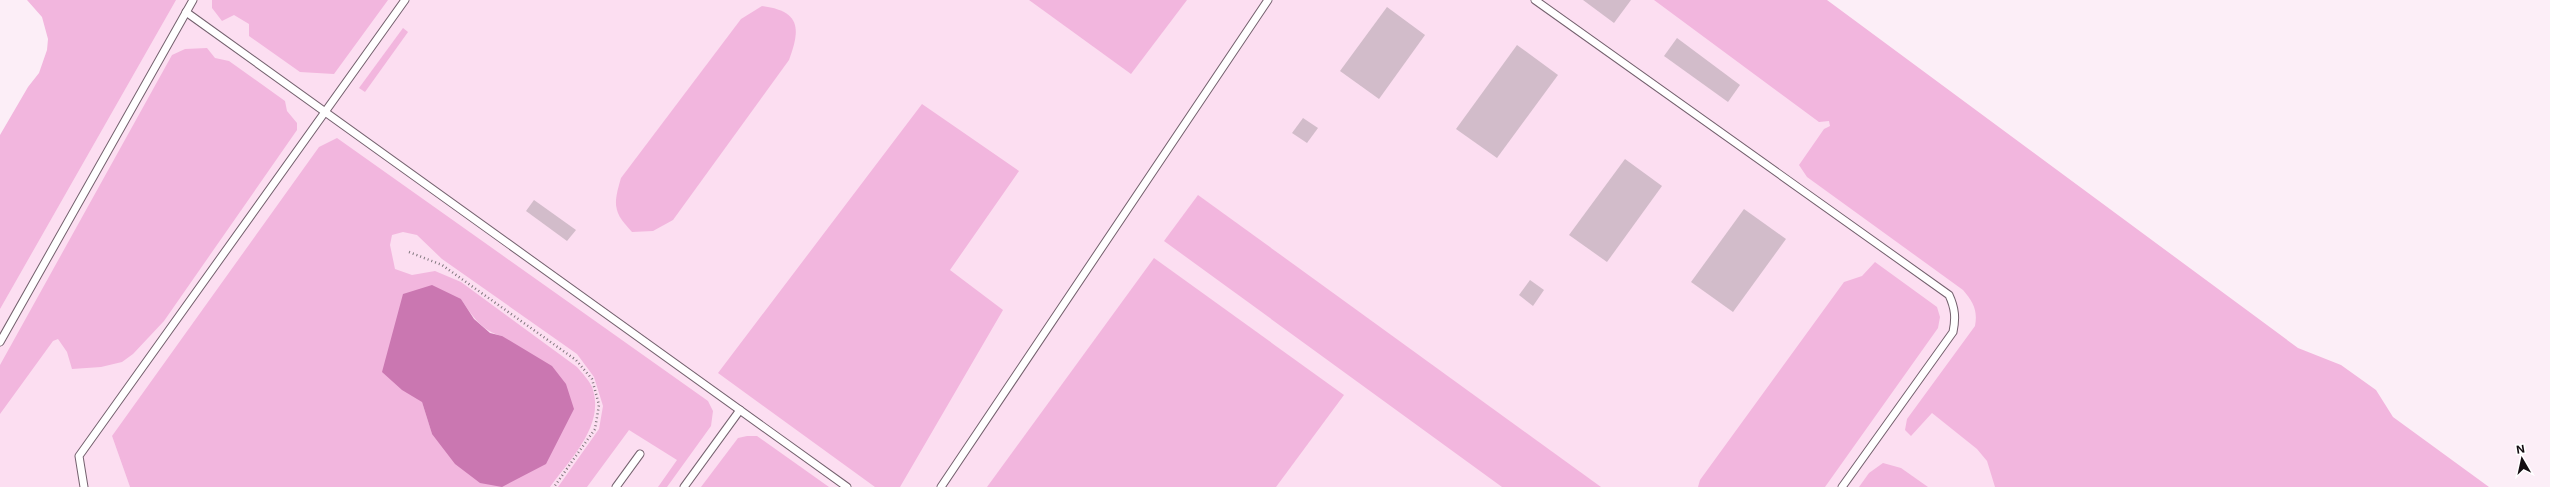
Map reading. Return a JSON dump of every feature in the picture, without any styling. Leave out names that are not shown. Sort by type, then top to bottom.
[{"type":"lane","points":[[0,342],[193,0]]},
{"type":"lane","points":[[84,487],[79,456],[405,0]]},
{"type":"lane","points":[[941,487],[1268,0]]},
{"type":"lane","points":[[1536,0],[1949,295],[1954,306],[1956,320],[1953,332],[1842,487]]},
{"type":"lane","points":[[186,12],[847,487]]},
{"type":"lane","points":[[684,487],[740,410]]},
{"type":"lane","points":[[616,487],[640,454]]},
{"type":"path","points":[[409,252],[442,265],[576,360],[592,380],[599,405],[595,429],[554,487]]},
{"type":"shaded area","points":[[27,0],[176,0],[0,309],[0,135],[28,87],[39,73],[47,50],[48,39],[42,17]]},
{"type":"shaded area","points":[[90,0],[1677,0],[2308,448],[2281,487],[429,487],[112,436],[130,487],[0,487],[0,165]]},
{"type":"shaded area","points":[[212,0],[388,0],[334,74],[300,72],[249,36],[249,24],[234,15],[222,21],[212,8]]},
{"type":"shaded area","points":[[1029,0],[1187,0],[1131,74]]},
{"type":"shaded area","points":[[1654,0],[1827,0],[2298,348],[2341,365],[2376,390],[2393,417],[2489,487],[1995,487],[1987,461],[1977,449],[1932,413],[1911,436],[1905,430],[1907,419],[1975,326],[1976,315],[1970,298],[1963,290],[1807,177],[1799,165],[1824,129],[1830,126],[1829,121],[1819,122]]},
{"type":"shaded area","points":[[762,6],[775,8],[784,12],[794,23],[796,30],[795,39],[789,60],[673,220],[653,231],[632,232],[621,219],[616,208],[621,178],[741,19]]},
{"type":"shaded area","points":[[403,28],[408,32],[365,92],[359,88]]},
{"type":"shaded area","points":[[207,48],[215,58],[229,61],[285,101],[287,111],[297,123],[297,130],[164,321],[133,354],[122,362],[101,367],[72,369],[67,352],[58,339],[53,341],[0,414],[0,365],[172,55],[185,49]]},
{"type":"shaded area","points":[[922,104],[1019,171],[950,270],[1003,310],[900,487],[875,487],[718,373]]},
{"type":"shaded area","points":[[337,138],[708,401],[713,411],[711,426],[667,487],[658,487],[677,460],[629,430],[587,487],[558,487],[599,429],[603,406],[594,377],[577,354],[442,259],[417,235],[403,232],[392,235],[390,245],[395,269],[412,275],[435,271],[461,282],[577,367],[591,384],[595,401],[594,415],[590,428],[576,453],[550,487],[130,487],[112,436],[319,147]],"holes":[[[461,299],[483,327],[502,336],[432,434],[422,402]]]},
{"type":"shaded area","points":[[1198,195],[1601,487],[1502,487],[1164,241]]},
{"type":"shaded area","points":[[1154,258],[1344,395],[1276,487],[987,487]]},
{"type":"shaded area","points":[[1875,262],[1937,307],[1940,317],[1938,328],[1825,487],[1698,487],[1700,480],[1844,282],[1862,276]]},
{"type":"shaded area","points":[[432,285],[461,299],[474,319],[490,333],[502,336],[552,366],[566,384],[574,409],[546,464],[502,487],[480,483],[455,464],[432,434],[422,402],[402,390],[382,372],[403,294]]},
{"type":"shaded area","points":[[757,436],[829,487],[701,487],[738,438]]},
{"type":"shaded area","points":[[1883,463],[1901,468],[1928,487],[1859,487],[1869,473]]},
{"type":"building","points":[[1583,0],[1631,0],[1614,23]]},
{"type":"building","points":[[1387,7],[1425,35],[1379,99],[1340,71]]},
{"type":"building","points":[[1677,38],[1740,85],[1728,102],[1664,56]]},
{"type":"building","points":[[1517,45],[1558,75],[1497,158],[1456,129]]},
{"type":"building","points":[[1303,118],[1318,128],[1307,143],[1292,133]]},
{"type":"building","points":[[1625,159],[1662,186],[1607,262],[1569,235]]},
{"type":"building","points":[[534,200],[576,230],[567,241],[526,211]]},
{"type":"building","points":[[1744,209],[1786,239],[1733,312],[1691,282]]},
{"type":"building","points":[[1530,280],[1544,290],[1533,306],[1519,295]]}]
